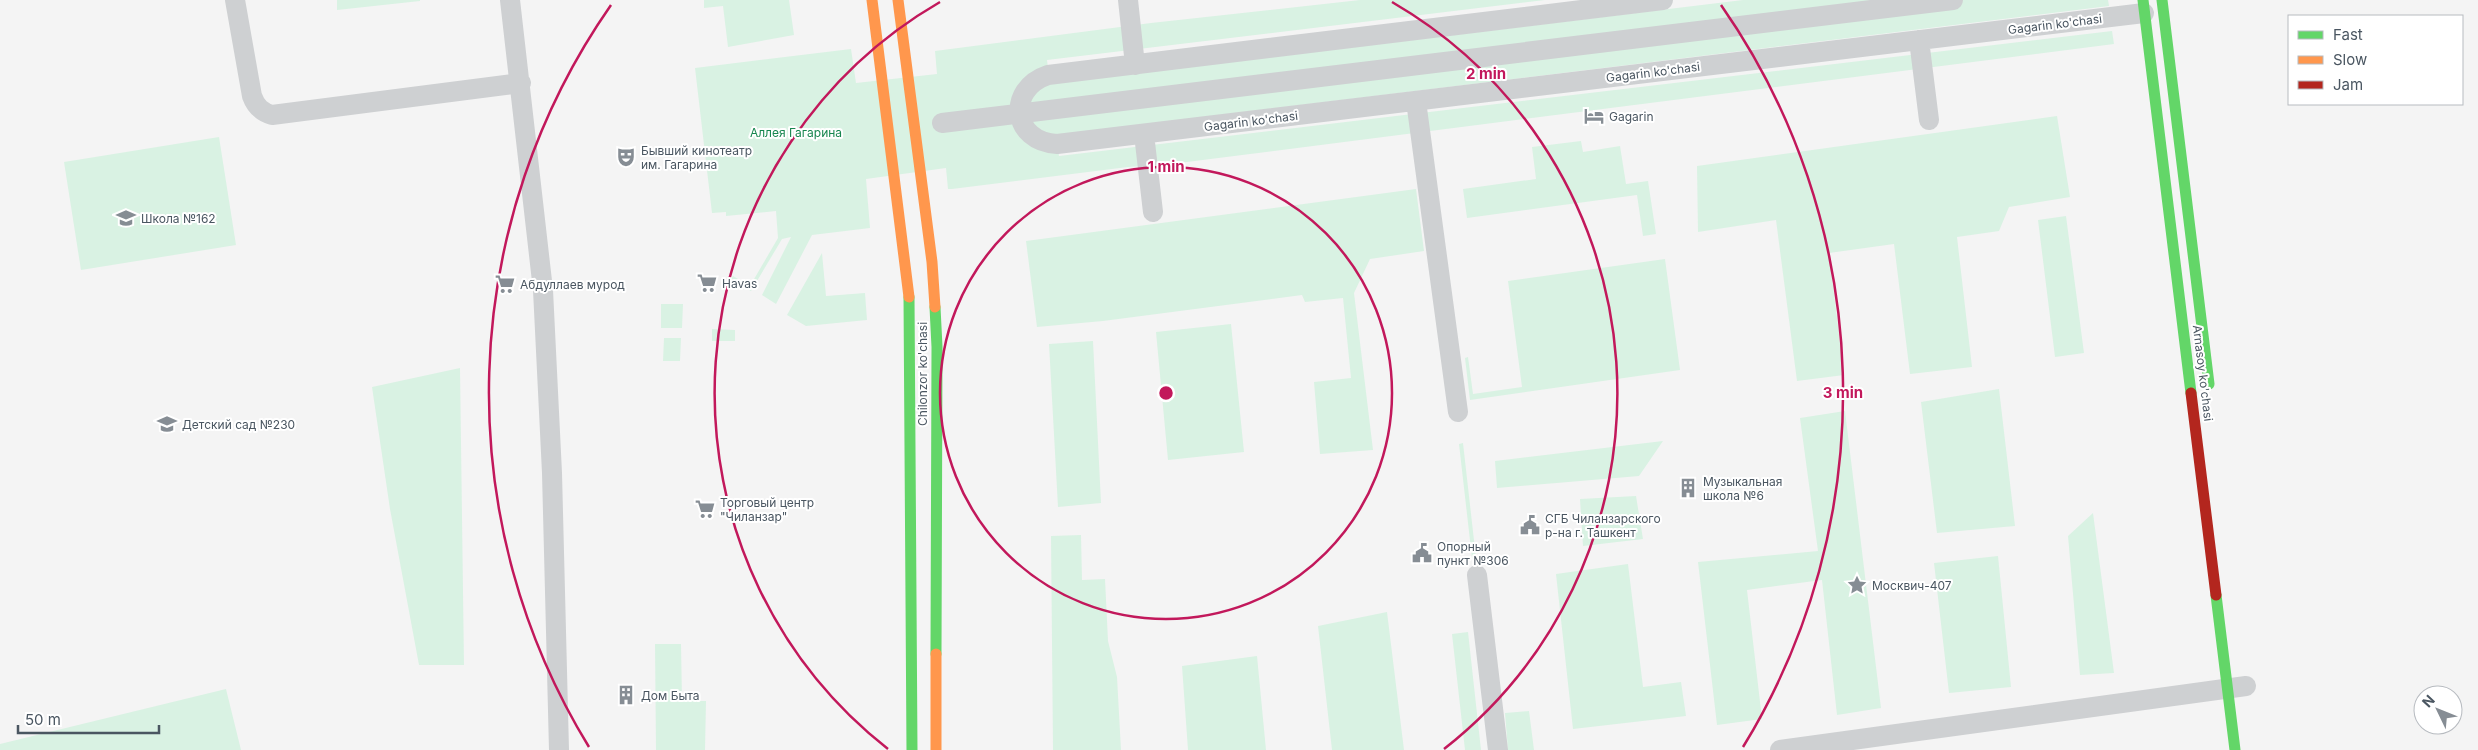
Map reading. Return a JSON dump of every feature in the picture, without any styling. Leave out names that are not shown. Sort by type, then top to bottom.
[{"type":"main road","name":"Chilonzor ko'chasi","points":[[872,0],[910,307],[912,750]]},
{"type":"main road","name":"Chilonzor ko'chasi","points":[[898,0],[934,284],[937,347],[936,750]]},
{"type":"main road","name":"Arnasoy ko'chasi","points":[[2153,6],[2211,396]]},
{"type":"main road","name":"Arnasoy ko'chasi","points":[[2153,6],[2242,687],[2235,750]]},
{"type":"street","points":[[235,0],[252,96],[255,104],[265,113],[272,115],[521,83]]},
{"type":"street","points":[[510,0],[521,83],[543,290],[552,483],[559,750]]},
{"type":"street","points":[[1128,0],[1136,64]]},
{"type":"street","points":[[1020,114],[1023,94],[1030,84],[1042,78],[1136,64],[1663,0]]},
{"type":"street","points":[[942,123],[1953,0]]},
{"type":"street","name":"Gagarin ko'chasi","points":[[1020,114],[1024,126],[1031,136],[1049,144],[1919,40],[2153,6]]},
{"type":"street","points":[[1919,40],[1929,120]]},
{"type":"street","points":[[1416,100],[1458,412]]},
{"type":"street","points":[[1144,134],[1153,212]]},
{"type":"street","points":[[1477,575],[1498,750]]},
{"type":"street","points":[[1780,750],[2242,687]]},
{"type":"green space","points":[[337,0],[420,0],[420,1],[337,10]]},
{"type":"green space","points":[[704,0],[789,0],[794,35],[728,47],[723,6],[704,8]]},
{"type":"green space","name":"Аллея Гагарина","points":[[1360,0],[1545,0],[1047,60],[1050,84],[1743,0],[2108,0],[2109,6],[1056,135],[1059,156],[2112,31],[2114,44],[1171,164],[1128,167],[952,189],[948,189],[946,168],[866,179],[870,228],[812,235],[776,304],[762,295],[791,237],[782,239],[751,291],[731,279],[733,276],[750,286],[778,238],[776,211],[726,216],[726,212],[712,213],[695,68],[851,49],[856,83],[937,74],[935,51],[1151,23]]},
{"type":"green space","points":[[2057,116],[2070,197],[2009,207],[1999,231],[1957,237],[1972,367],[1910,374],[1894,244],[1829,253],[1844,375],[1797,381],[1776,220],[1698,232],[1697,166]]},
{"type":"green space","points":[[219,137],[236,245],[81,270],[64,162]]},
{"type":"green space","points":[[1581,141],[1583,152],[1620,146],[1626,184],[1648,181],[1656,234],[1643,236],[1637,195],[1467,218],[1463,189],[1536,179],[1532,147]]},
{"type":"green space","points":[[1416,189],[1424,251],[1370,259],[1354,293],[1373,450],[1320,454],[1314,382],[1351,378],[1343,298],[1305,302],[1302,295],[1103,321],[1037,327],[1026,241]]},
{"type":"green space","points":[[2066,216],[2084,353],[2055,357],[2038,220]]},
{"type":"green space","points":[[822,253],[826,296],[865,293],[867,320],[806,326],[787,315]]},
{"type":"green space","points":[[1665,259],[1680,370],[1470,400],[1465,358],[1468,357],[1473,394],[1522,387],[1508,281]]},
{"type":"green space","points":[[661,304],[683,304],[682,328],[661,328]]},
{"type":"green space","points":[[1231,324],[1244,452],[1168,460],[1156,332]]},
{"type":"green space","points":[[712,329],[735,330],[735,341],[712,341]]},
{"type":"green space","points":[[664,338],[681,338],[680,361],[663,361]]},
{"type":"green space","points":[[1093,341],[1101,503],[1058,507],[1049,344]]},
{"type":"green space","points":[[460,368],[464,665],[419,665],[390,509],[372,387]]},
{"type":"green space","points":[[1999,389],[2015,526],[1937,533],[1921,402]]},
{"type":"green space","points":[[1845,411],[1881,708],[1837,715],[1822,580],[1747,590],[1762,719],[1717,725],[1698,562],[1818,551],[1800,418]]},
{"type":"green space","points":[[1663,441],[1639,476],[1497,488],[1495,461]]},
{"type":"green space","points":[[1463,443],[1476,558],[1472,558],[1459,444]]},
{"type":"green space","points":[[1636,496],[1643,539],[1583,546],[1580,499]]},
{"type":"green space","points":[[2093,513],[2114,673],[2080,675],[2068,536]]},
{"type":"green space","points":[[1081,535],[1082,580],[1105,579],[1108,641],[1117,677],[1121,750],[1053,750],[1051,536]]},
{"type":"green space","points":[[1998,556],[2011,687],[1949,693],[1934,563]]},
{"type":"green space","points":[[1628,564],[1643,687],[1681,682],[1686,716],[1573,729],[1556,574]]},
{"type":"green space","points":[[1387,612],[1404,750],[1332,750],[1318,626]]},
{"type":"green space","points":[[1468,632],[1481,750],[1465,750],[1452,634]]},
{"type":"green space","points":[[655,644],[681,644],[682,701],[706,701],[705,750],[656,750]]},
{"type":"green space","points":[[1257,656],[1266,750],[1188,750],[1182,666]]},
{"type":"green space","points":[[226,689],[241,750],[0,750],[0,744]]},
{"type":"green space","points":[[1529,711],[1534,750],[1508,750],[1505,713]]},
{"type":"traffic: fast","points":[[2143,0],[2191,393]]},
{"type":"traffic: fast","points":[[2162,0],[2209,384]]},
{"type":"traffic: fast","points":[[909,297],[912,750]]},
{"type":"traffic: fast","points":[[935,307],[937,347],[936,654]]},
{"type":"traffic: fast","points":[[2216,595],[2235,750]]},
{"type":"traffic: slow","points":[[872,0],[909,297]]},
{"type":"traffic: slow","points":[[898,0],[932,262],[935,307]]},
{"type":"traffic: slow","points":[[936,654],[936,750]]},
{"type":"traffic: jam","points":[[2191,393],[2216,595]]},
{"type":"place","name":"Gagarin","points":[[1594,116]]},
{"type":"place","name":"Бывший кинотеатр им. Гагарина","points":[[626,157]]},
{"type":"place","name":"Школа №162","points":[[126,218]]},
{"type":"place","name":"Havas","points":[[707,283]]},
{"type":"place","name":"Абдуллаев мурод","points":[[505,284]]},
{"type":"place","name":"Детский сад №230","points":[[167,424]]},
{"type":"place","name":"Mузыкальная школа №6","points":[[1688,488]]},
{"type":"place","name":"Торговый центр \"Чиланзар\"","points":[[705,509]]},
{"type":"place","name":"СГБ Чиланзарского р-на г. Ташкент","points":[[1530,525]]},
{"type":"place","name":"Опорный пункт №306","points":[[1422,553]]},
{"type":"place","name":"Москвич-407","points":[[1857,585]]},
{"type":"place","name":"Дом Быта","points":[[626,695]]}]
